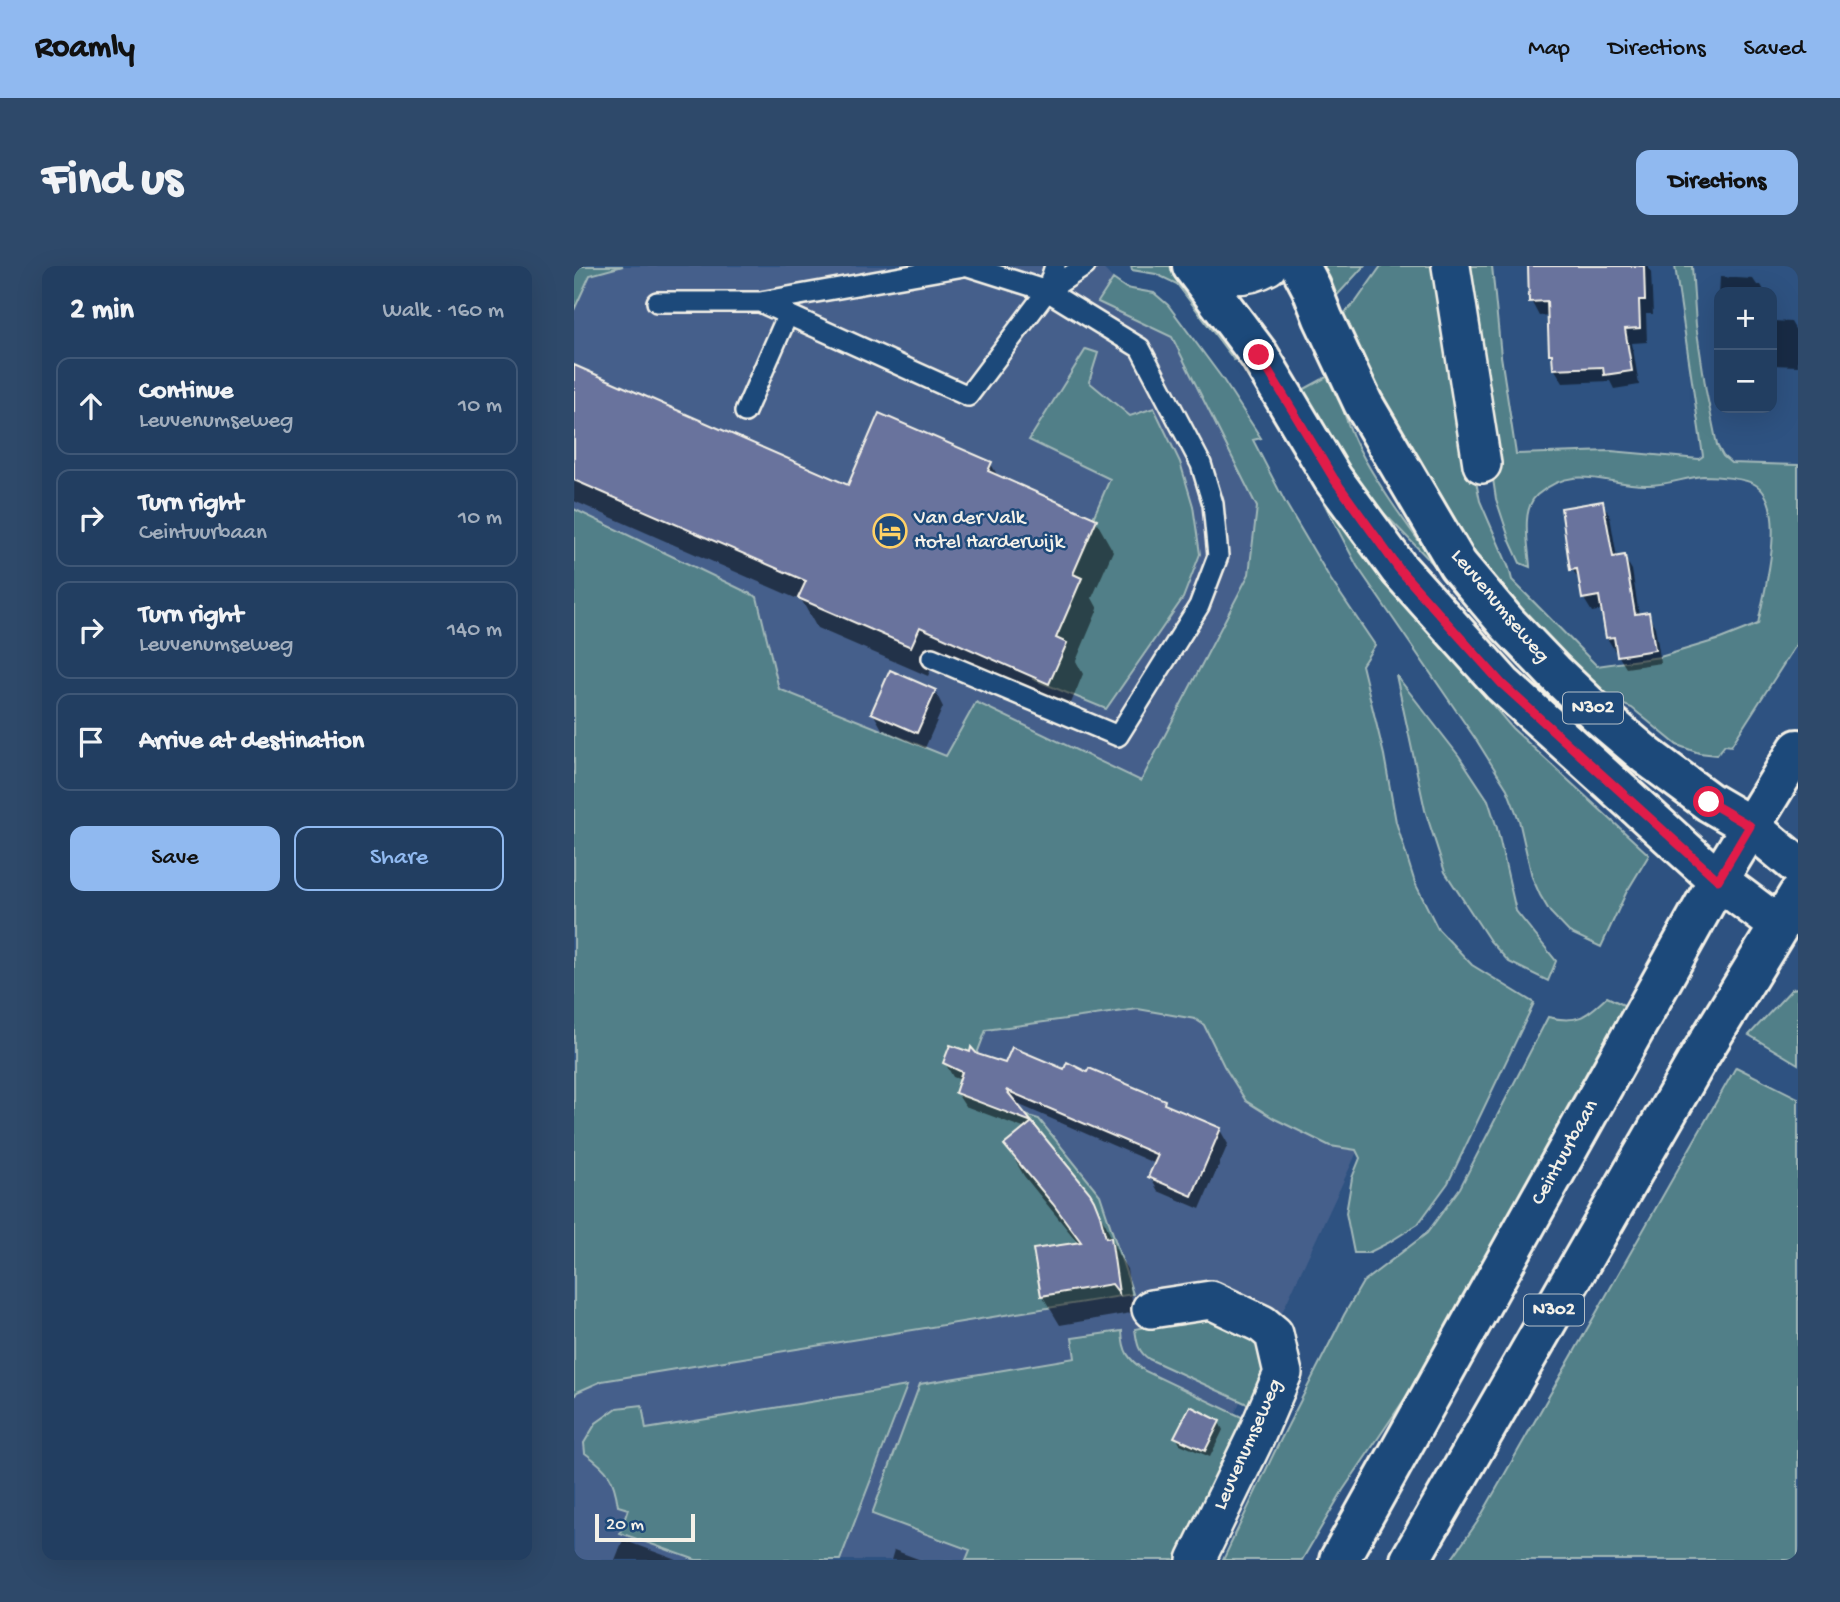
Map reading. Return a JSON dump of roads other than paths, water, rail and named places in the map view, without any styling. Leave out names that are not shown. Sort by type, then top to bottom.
[{"type":"main road","name":"N302","points":[[1194,266],[1259,355],[1334,479],[1399,569],[1502,684],[1718,880],[1788,910],[1698,1059],[1410,1560]]},
{"type":"main road","name":"Leuvenumseweg","points":[[1300,266],[1363,403],[1458,565],[1507,623],[1600,716],[1709,802],[1750,826],[1798,866]]},
{"type":"main road","name":"Ceintuurbaan","points":[[1339,1560],[1718,880],[1798,749]]},
{"type":"street","points":[[1194,266],[1220,275],[1242,276],[1268,266]]},
{"type":"street","points":[[1451,266],[1482,464]]},
{"type":"street","name":"Leuvenumseweg","points":[[1151,1309],[1211,1300],[1262,1324],[1274,1334],[1283,1373],[1196,1560]]},
{"type":"lane","points":[[657,302],[760,302],[966,266],[1047,291],[1140,348],[1201,464],[1213,503],[1218,556],[1199,606],[1118,736],[932,659]]},
{"type":"lane","points":[[760,302],[968,396],[1047,291],[1055,266]]},
{"type":"lane","points":[[1047,291],[1085,266]]},
{"type":"lane","points":[[745,412],[788,314]]},
{"type":"place","name":"Van der Valk Hotel Harderwijk","points":[[890,531]]}]
